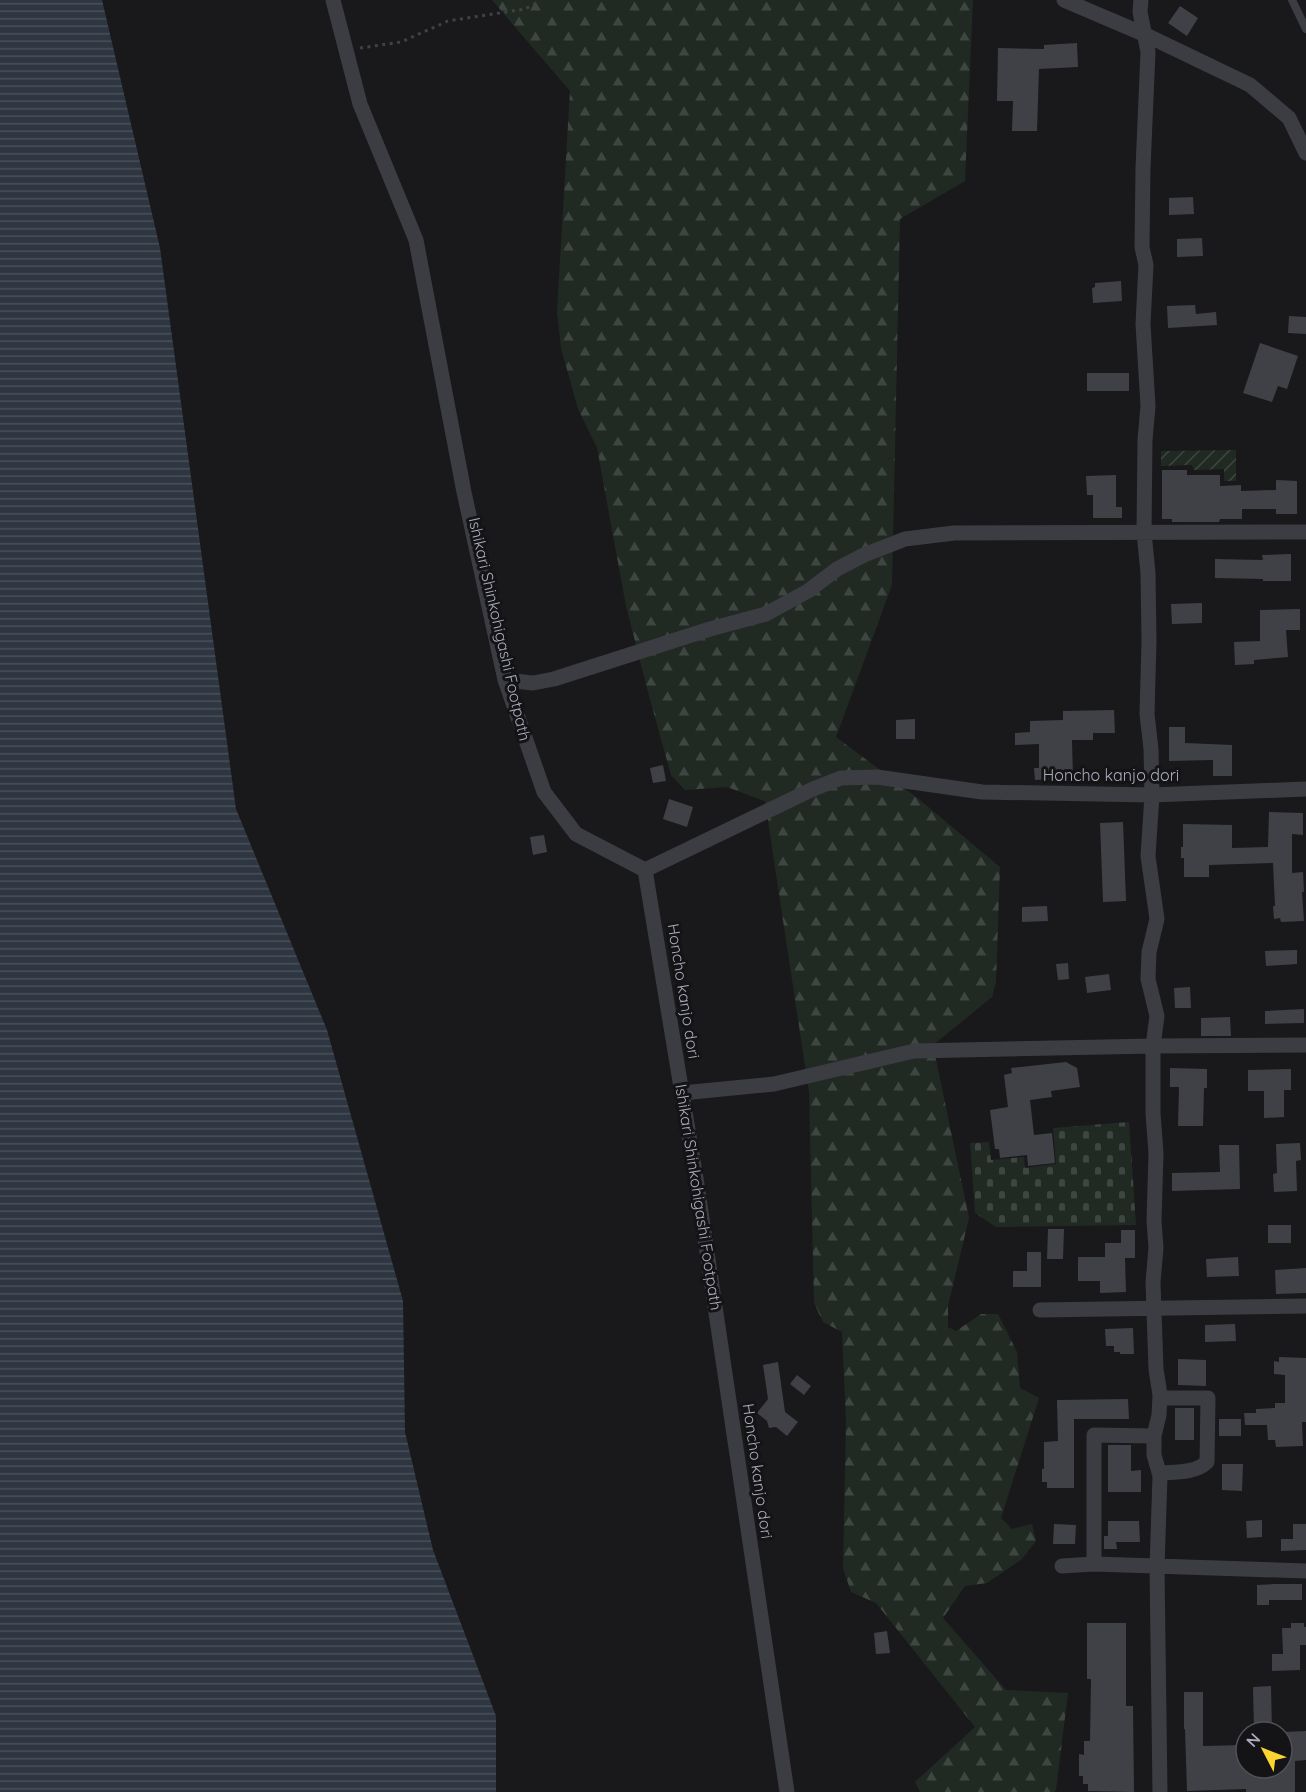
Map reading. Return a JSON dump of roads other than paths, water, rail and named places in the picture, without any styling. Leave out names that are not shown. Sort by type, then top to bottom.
[{"type":"street","points":[[333,0],[360,104],[416,240],[464,492],[505,680],[544,792],[576,834],[645,870]]},
{"type":"street","points":[[1064,0],[1146,34],[1250,86],[1289,118],[1306,153]]},
{"type":"street","points":[[1141,0],[1140,12],[1148,52],[1142,247],[1146,265],[1143,324],[1148,406],[1145,440],[1144,532],[1148,573],[1147,714],[1151,749],[1152,795],[1148,856],[1156,919],[1149,952],[1148,979],[1157,1016],[1153,1046],[1153,1113],[1156,1153],[1154,1190],[1156,1248],[1153,1282],[1160,1398],[1154,1436],[1154,1455],[1159,1473],[1157,1567],[1160,1792]]},
{"type":"street","points":[[505,680],[533,683],[554,679],[710,629],[766,614],[808,591],[837,569],[864,555],[905,539],[954,532],[1306,532]]},
{"type":"street","name":"Honcho kanjo dori","points":[[787,1792],[682,1094],[645,870],[813,789],[841,778],[877,777],[982,792],[1152,795],[1306,789]]},
{"type":"street","points":[[682,1094],[774,1084],[914,1051],[1306,1045]]},
{"type":"street","points":[[1040,1310],[1306,1306]]},
{"type":"street","points":[[1159,1473],[1192,1470],[1207,1462],[1208,1409],[1208,1398],[1160,1398]]},
{"type":"street","points":[[1094,1564],[1094,1436],[1154,1436]]},
{"type":"street","points":[[1062,1566],[1094,1564],[1306,1571]]},
{"type":"lane","points":[[1292,0],[1306,29]]}]
